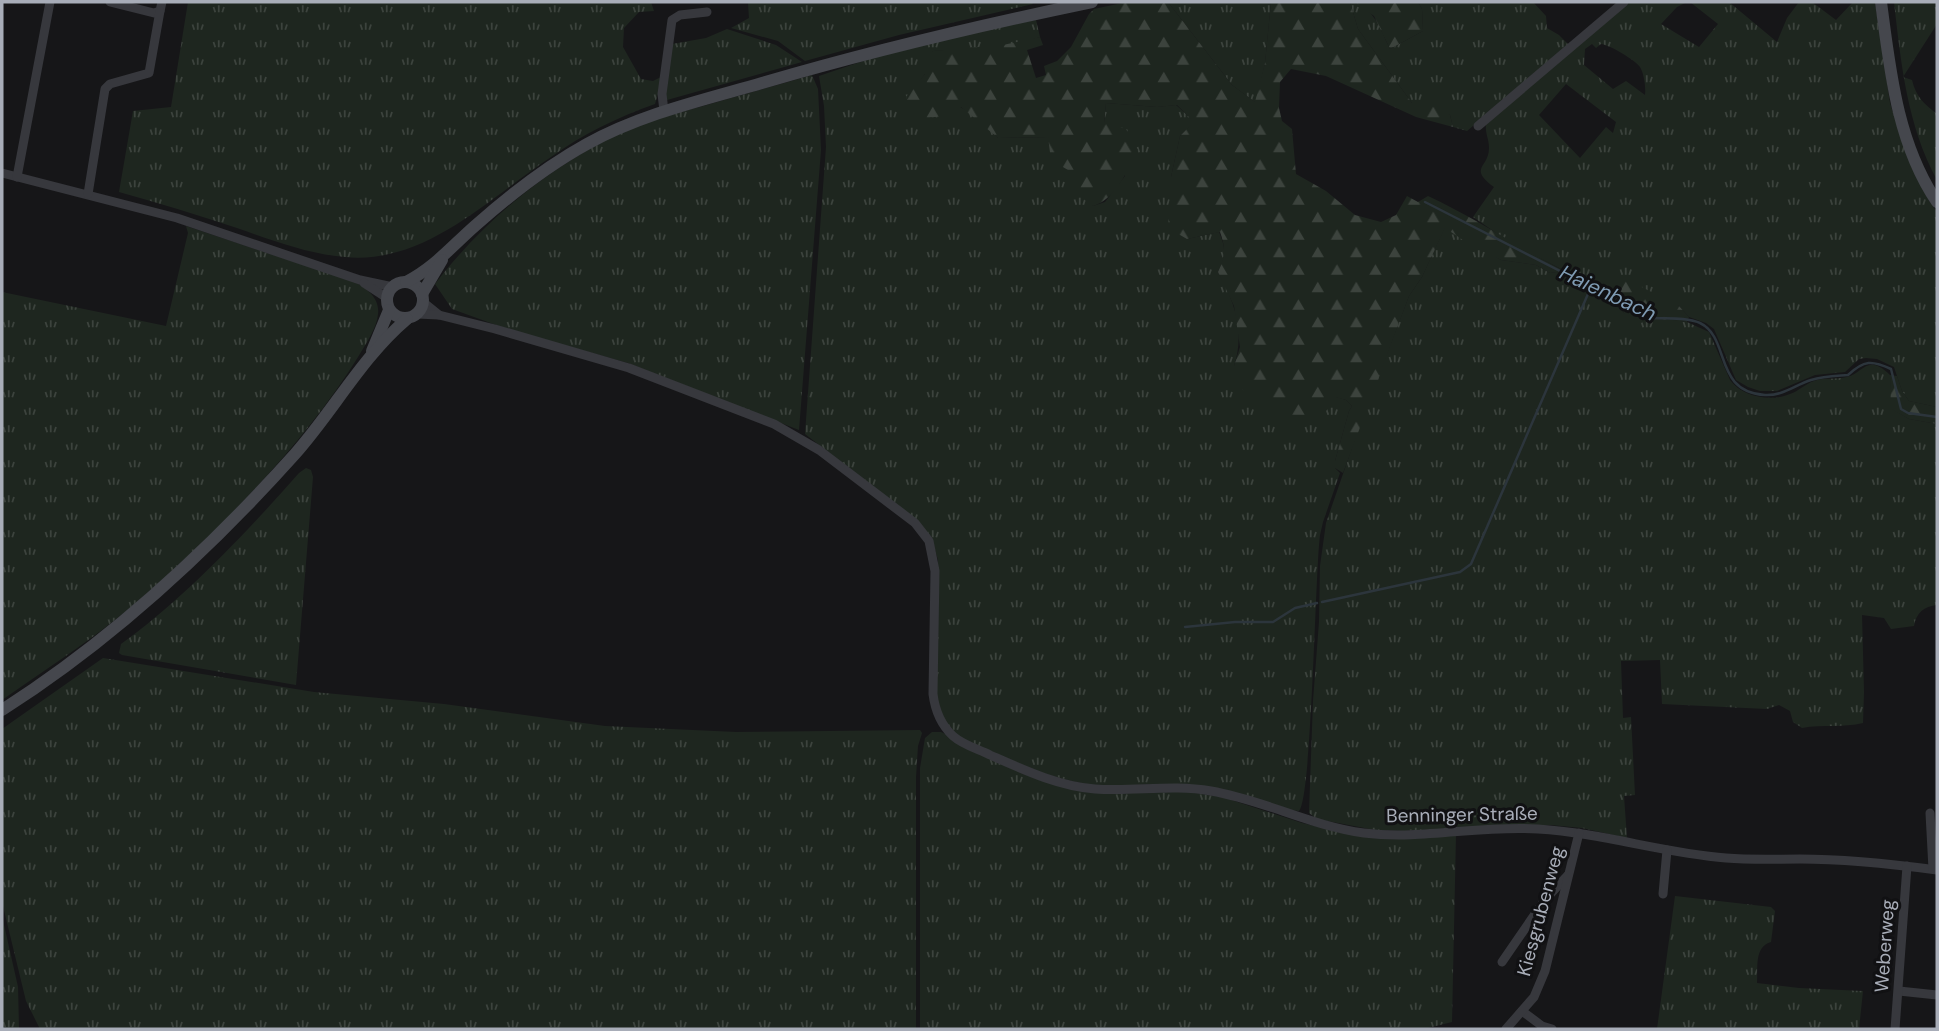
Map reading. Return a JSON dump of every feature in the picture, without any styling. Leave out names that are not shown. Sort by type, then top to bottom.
[{"type":"main road","points":[[370,354],[390,298],[406,282],[444,256],[497,207],[562,159],[609,133],[664,111],[925,38],[1092,2]]},
{"type":"main road","points":[[1881,2],[1902,127],[1921,174],[1937,202]]},
{"type":"main road","points":[[2,710],[117,626],[183,569],[237,517],[296,453],[370,354],[412,316],[444,256]]},
{"type":"main road","points":[[406,282],[416,286],[423,298]]},
{"type":"main road","points":[[390,298],[397,317],[412,316]]},
{"type":"street","points":[[17,177],[50,2]]},
{"type":"street","points":[[110,2],[154,13],[161,6]]},
{"type":"street","points":[[1478,126],[1624,2]]},
{"type":"street","points":[[89,194],[105,89],[110,84],[149,73],[161,6]]},
{"type":"street","points":[[664,111],[662,94],[672,20],[680,15],[707,12]]},
{"type":"street","points":[[2,173],[177,218],[360,280],[390,298]]},
{"type":"street","points":[[423,298],[439,316]]},
{"type":"street","name":"Benninger Straße","points":[[412,316],[439,316],[495,329],[629,368],[774,424],[819,450],[915,523],[929,541],[935,571],[933,694],[937,712],[946,728],[966,744],[1049,779],[1091,789],[1170,787],[1213,791],[1321,824],[1368,833],[1412,834],[1508,828],[1579,833],[1667,850],[1745,859],[1859,861],[1935,869],[1930,813]]},
{"type":"street","name":"Kiesgrubenweg","points":[[1506,1029],[1534,997],[1545,971],[1579,833]]},
{"type":"street","points":[[1663,894],[1667,850]]},
{"type":"street","name":"Weberweg","points":[[1895,1029],[1907,866]]},
{"type":"street","points":[[1502,962],[1544,901],[1570,874]]},
{"type":"street","points":[[1899,991],[1937,995]]},
{"type":"street","points":[[1522,1011],[1542,1026],[1552,1029]]},
{"type":"green space","points":[[188,2],[651,2],[654,11],[639,12],[624,28],[623,47],[641,79],[653,81],[663,76],[655,104],[614,120],[576,141],[480,209],[429,240],[402,251],[374,257],[317,253],[119,192],[133,111],[171,107]]},
{"type":"green space","points":[[748,2],[1033,4],[899,35],[805,61],[778,41],[731,28],[749,18]]},
{"type":"green space","points":[[1127,2],[1168,2],[1232,85],[1255,102],[1265,63],[1271,2],[1350,2],[1358,29],[1412,103],[1431,103],[1450,115],[1453,127],[1416,117],[1326,76],[1291,69],[1280,82],[1279,108],[1282,121],[1292,129],[1296,174],[1326,191],[1355,215],[1381,222],[1396,215],[1407,196],[1418,202],[1428,196],[1563,271],[1610,293],[1626,279],[1679,306],[1689,317],[1687,322],[1652,318],[1641,323],[1624,313],[1609,299],[1557,272],[1550,273],[1536,265],[1501,260],[1472,246],[1445,228],[1422,277],[1409,296],[1343,473],[1335,468],[1335,461],[1352,406],[1346,400],[1335,397],[1323,416],[1299,422],[1271,410],[1243,390],[1234,366],[1240,347],[1234,306],[1218,272],[1224,252],[1220,232],[1187,239],[1168,228],[1171,177],[1180,136],[1194,122],[1177,105],[1157,107],[1106,103],[1104,123],[1126,129],[1138,150],[1114,191],[1093,206],[1071,190],[1068,170],[1051,160],[1048,137],[998,138],[961,107],[953,115],[926,118],[912,107],[906,97],[925,74],[922,64],[933,51],[1003,45],[1040,37],[1043,45],[1027,50],[1036,78],[1046,75],[1044,66],[1057,61],[1071,47],[1094,9]]},
{"type":"green space","points":[[1168,2],[1271,2],[1265,63],[1256,103],[1232,85]]},
{"type":"green space","points":[[1350,2],[1358,4],[1370,13],[1390,49],[1423,31],[1422,9],[1418,2],[1533,2],[1546,16],[1547,28],[1569,45],[1467,131],[1453,127],[1450,115],[1412,103],[1358,29]]},
{"type":"green space","points":[[1355,2],[1418,2],[1422,9],[1423,31],[1390,49],[1374,16]]},
{"type":"green space","points":[[1629,2],[1687,2],[1677,7],[1661,24],[1699,47],[1718,24],[1690,2],[1729,2],[1777,42],[1787,18],[1799,2],[1812,2],[1836,20],[1853,2],[1875,2],[1890,103],[1900,134],[1937,212],[1937,407],[1909,401],[1902,391],[1894,367],[1877,359],[1859,359],[1845,372],[1815,375],[1777,391],[1760,391],[1748,387],[1736,380],[1714,329],[1689,317],[1679,306],[1611,293],[1511,243],[1473,217],[1494,187],[1481,171],[1488,154],[1486,124]],"holes":[[[1592,44],[1596,48],[1601,44],[1610,47],[1637,64],[1644,77],[1645,95],[1626,81],[1613,89],[1584,65],[1585,49]],[[1566,84],[1616,122],[1613,133],[1606,127],[1580,158],[1539,115]]]},
{"type":"green space","points":[[1894,2],[1937,2],[1937,24],[1904,76],[1899,48]]},
{"type":"green space","points":[[1036,20],[1040,37],[1027,41],[974,49],[933,51],[925,74],[919,82],[972,114],[998,138],[1048,137],[1093,206],[1105,202],[1125,176],[1104,123],[1106,103],[1157,107],[1176,105],[1195,122],[1180,136],[1171,177],[1187,239],[1219,232],[1221,238],[1224,252],[1218,272],[1233,306],[1238,330],[1239,342],[1234,366],[1346,400],[1352,406],[1335,461],[1335,468],[1340,473],[1320,535],[1310,728],[1307,767],[1299,811],[1193,785],[1109,786],[1081,783],[1002,758],[956,734],[946,722],[936,698],[938,560],[932,539],[920,523],[805,434],[826,147],[819,76],[872,58],[963,34]]},
{"type":"green space","points":[[727,29],[776,45],[802,62],[667,100],[665,94],[672,44],[706,38]]},
{"type":"green space","points":[[812,75],[818,89],[821,150],[799,430],[628,363],[510,330],[452,309],[435,284],[478,234],[503,211],[528,190],[584,152],[650,121]]},
{"type":"green space","points":[[1904,77],[1912,80],[1921,100],[1937,114],[1937,180],[1919,138]]},
{"type":"green space","points":[[186,226],[355,282],[368,291],[377,303],[375,325],[336,391],[254,490],[192,552],[131,607],[2,700],[2,292],[166,326],[188,233]]},
{"type":"green space","points":[[1445,227],[1501,260],[1536,265],[1550,273],[1557,272],[1609,299],[1624,313],[1687,322],[1709,332],[1730,380],[1749,394],[1774,398],[1793,393],[1814,381],[1847,377],[1866,366],[1876,365],[1890,375],[1892,409],[1909,419],[1937,424],[1937,605],[1921,611],[1914,626],[1891,629],[1884,618],[1862,615],[1863,723],[1802,728],[1793,722],[1790,711],[1779,705],[1767,709],[1662,704],[1660,660],[1621,661],[1623,718],[1631,717],[1635,795],[1624,796],[1627,838],[1582,828],[1551,825],[1375,830],[1317,819],[1309,813],[1320,566],[1326,523],[1409,296],[1422,277]]},
{"type":"green space","points":[[1890,375],[1897,376],[1909,401],[1937,407],[1937,424],[1909,419],[1891,409]]},
{"type":"green space","points":[[306,468],[311,470],[313,477],[296,685],[119,653],[121,644],[191,586]]},
{"type":"green space","points":[[103,658],[314,692],[444,704],[605,726],[736,732],[920,730],[922,733],[918,746],[916,777],[916,1029],[40,1029],[26,1001],[2,902],[2,729]]},
{"type":"green space","points":[[932,732],[941,732],[1049,783],[1189,792],[1222,797],[1302,823],[1354,835],[1456,834],[1452,1022],[1424,1029],[920,1029],[920,768],[925,738]]},
{"type":"green space","points":[[1675,896],[1771,907],[1775,911],[1771,942],[1759,953],[1757,983],[1863,991],[1859,1029],[1657,1029]]},
{"type":"green space","points":[[2,916],[18,987],[19,1029],[2,1029]]},
{"type":"waterway","name":"Haienbach","points":[[1425,202],[1652,318],[1683,319],[1700,323],[1710,330],[1716,340],[1730,375],[1737,385],[1749,392],[1778,394],[1816,379],[1848,375],[1859,366],[1873,363],[1891,369],[1901,409],[1908,413],[1937,417]]},
{"type":"waterway","points":[[1322,602],[1460,572],[1471,564],[1591,287]]},
{"type":"waterway","points":[[1185,627],[1235,622],[1273,622],[1295,608],[1317,603]]}]
